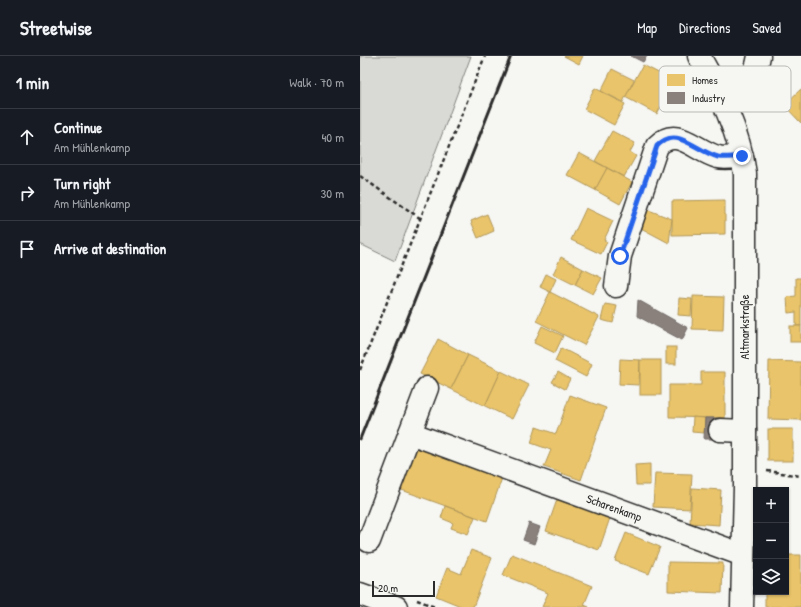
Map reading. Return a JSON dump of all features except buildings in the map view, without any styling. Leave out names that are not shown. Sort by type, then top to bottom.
[{"type":"street","name":"Altmarkstraße","points":[[699,56],[704,66]]},
{"type":"street","points":[[757,66],[759,56]]},
{"type":"street","name":"Altmarkstraße","points":[[728,112],[735,129],[742,156],[746,207],[745,431],[742,607]]},
{"type":"street","points":[[616,286],[620,256],[657,146],[660,142],[674,136],[718,156],[742,156]]},
{"type":"street","points":[[369,541],[427,388]]},
{"type":"street","points":[[720,430],[745,431]]},
{"type":"street","name":"Scharenkamp","points":[[410,433],[743,555]]},
{"type":"street","points":[[360,594],[396,607]]},
{"type":"path","points":[[360,370],[485,56]]},
{"type":"path","points":[[360,176],[421,219]]},
{"type":"path","points":[[744,469],[801,476]]},
{"type":"shaded area","points":[[360,56],[471,56],[395,261],[360,244]]},
{"type":"railway","points":[[360,439],[511,56]]},
{"type":"route","points":[[620,256],[657,146],[664,139],[674,136],[718,156],[730,158],[742,156]]}]
